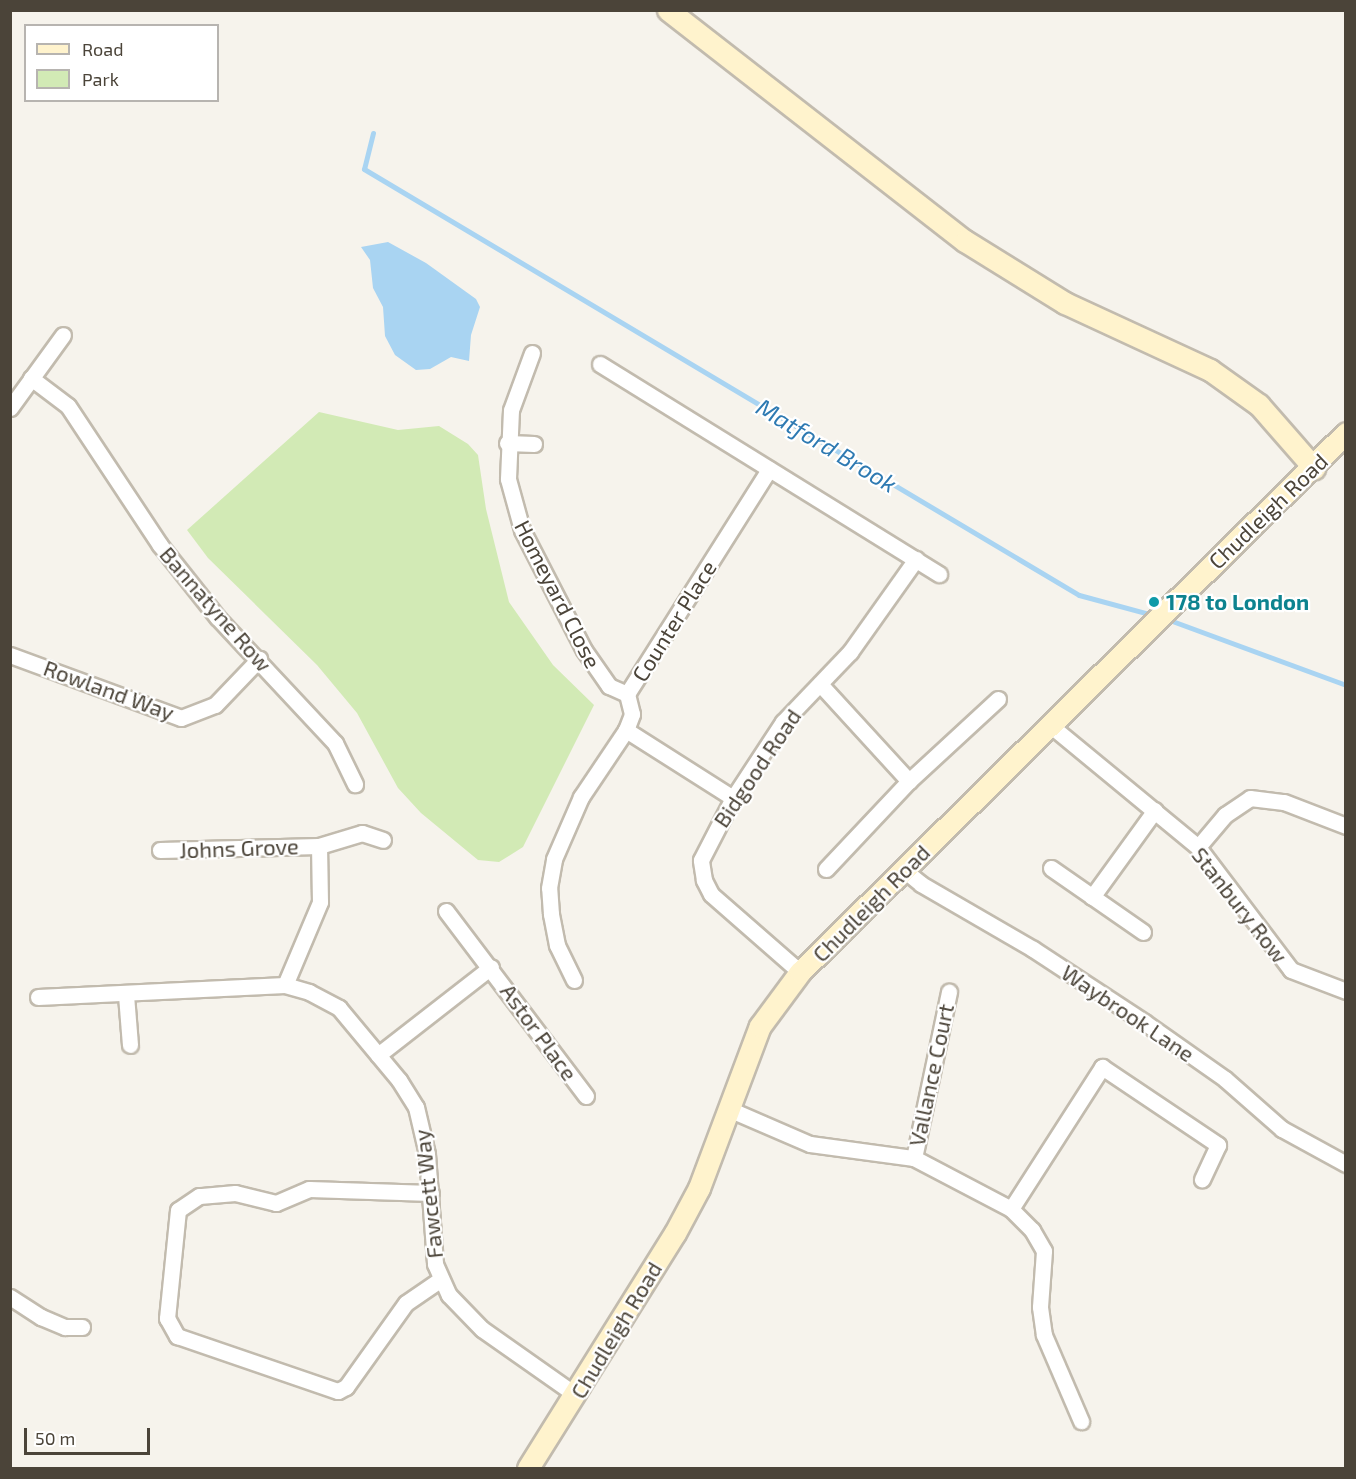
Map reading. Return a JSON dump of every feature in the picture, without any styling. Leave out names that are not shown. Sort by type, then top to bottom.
[{"type":"street","points":[[668,10],[965,242],[1065,303],[1210,370],[1259,405],[1314,468]]},
{"type":"street","points":[[10,408],[63,335]]},
{"type":"street","name":"Homeyard Close","points":[[532,353],[519,381],[507,443],[507,479],[530,547],[600,676],[609,686],[627,694]]},
{"type":"street","points":[[600,364],[939,574]]},
{"type":"street","name":"Bannatyne Row","points":[[31,378],[68,406],[160,545],[217,616],[335,743],[356,784]]},
{"type":"street","name":"Chudleigh Road","points":[[528,1468],[576,1395],[694,1197],[731,1110],[760,1026],[800,972],[1151,625],[1314,468],[1346,433]]},
{"type":"street","points":[[507,443],[534,444]]},
{"type":"street","name":"Counter Place","points":[[626,730],[632,714],[627,694],[769,469]]},
{"type":"street","name":"Bidgood Road","points":[[800,972],[730,915],[704,880],[702,860],[706,845],[733,798],[783,722],[850,652],[916,559]]},
{"type":"street","name":"Rowland Way","points":[[10,655],[181,718],[215,705],[259,659]]},
{"type":"street","points":[[820,684],[909,781]]},
{"type":"street","points":[[825,869],[909,781],[998,699]]},
{"type":"street","name":"Stanbury Row","points":[[1050,725],[1198,847],[1280,960],[1291,970],[1346,991]]},
{"type":"street","points":[[574,980],[557,945],[551,914],[549,888],[557,846],[581,797],[626,730],[733,798]]},
{"type":"street","points":[[1198,847],[1225,815],[1250,798],[1277,800],[1346,826]]},
{"type":"street","points":[[1092,897],[1155,810]]},
{"type":"street","name":"Johns Grove","points":[[160,850],[319,846],[362,833],[383,840]]},
{"type":"street","name":"Johns Grove","points":[[285,985],[320,902],[319,846]]},
{"type":"street","points":[[1051,868],[1143,932]]},
{"type":"street","name":"Waybrook Lane","points":[[904,870],[921,885],[1033,949],[1144,1022],[1225,1079],[1282,1129],[1346,1164]]},
{"type":"street","name":"Astor Place","points":[[446,911],[491,967],[586,1096]]},
{"type":"street","name":"Astor Place","points":[[378,1055],[491,967]]},
{"type":"street","name":"Fawcett Way","points":[[38,997],[126,995],[285,985],[309,992],[339,1008],[378,1055],[416,1107],[424,1130],[431,1193],[433,1254],[441,1279],[468,1317],[576,1395]]},
{"type":"street","name":"Vallance Court","points":[[914,1158],[949,993]]},
{"type":"street","points":[[126,995],[130,1045]]},
{"type":"street","points":[[1011,1209],[1102,1067],[1218,1145],[1202,1180]]},
{"type":"street","points":[[731,1110],[810,1144],[914,1158],[1011,1209],[1032,1230],[1044,1251],[1043,1326],[1053,1360],[1082,1421]]},
{"type":"street","points":[[431,1193],[309,1189],[276,1203],[236,1193],[199,1196],[178,1210],[167,1318],[177,1336],[338,1391],[346,1388],[406,1303],[441,1279]]},
{"type":"street","points":[[10,1297],[41,1317],[65,1327],[82,1328]]},
{"type":"green space","points":[[319,412],[398,430],[439,426],[468,444],[478,455],[486,509],[509,602],[553,665],[594,705],[523,847],[499,862],[478,860],[421,813],[398,788],[357,713],[317,665],[208,558],[187,530]]},
{"type":"water","points":[[388,242],[426,263],[476,299],[480,307],[471,335],[469,361],[451,357],[430,369],[416,370],[395,355],[385,336],[383,307],[373,288],[370,260],[361,247]]},
{"type":"waterway","name":"Matford Brook","points":[[373,133],[364,169],[1079,595],[1153,615]]},
{"type":"waterway","name":"Matford Brook","points":[[1164,618],[1346,685]]},
{"type":"place","name":"178 to London","points":[[1154,602]]}]
